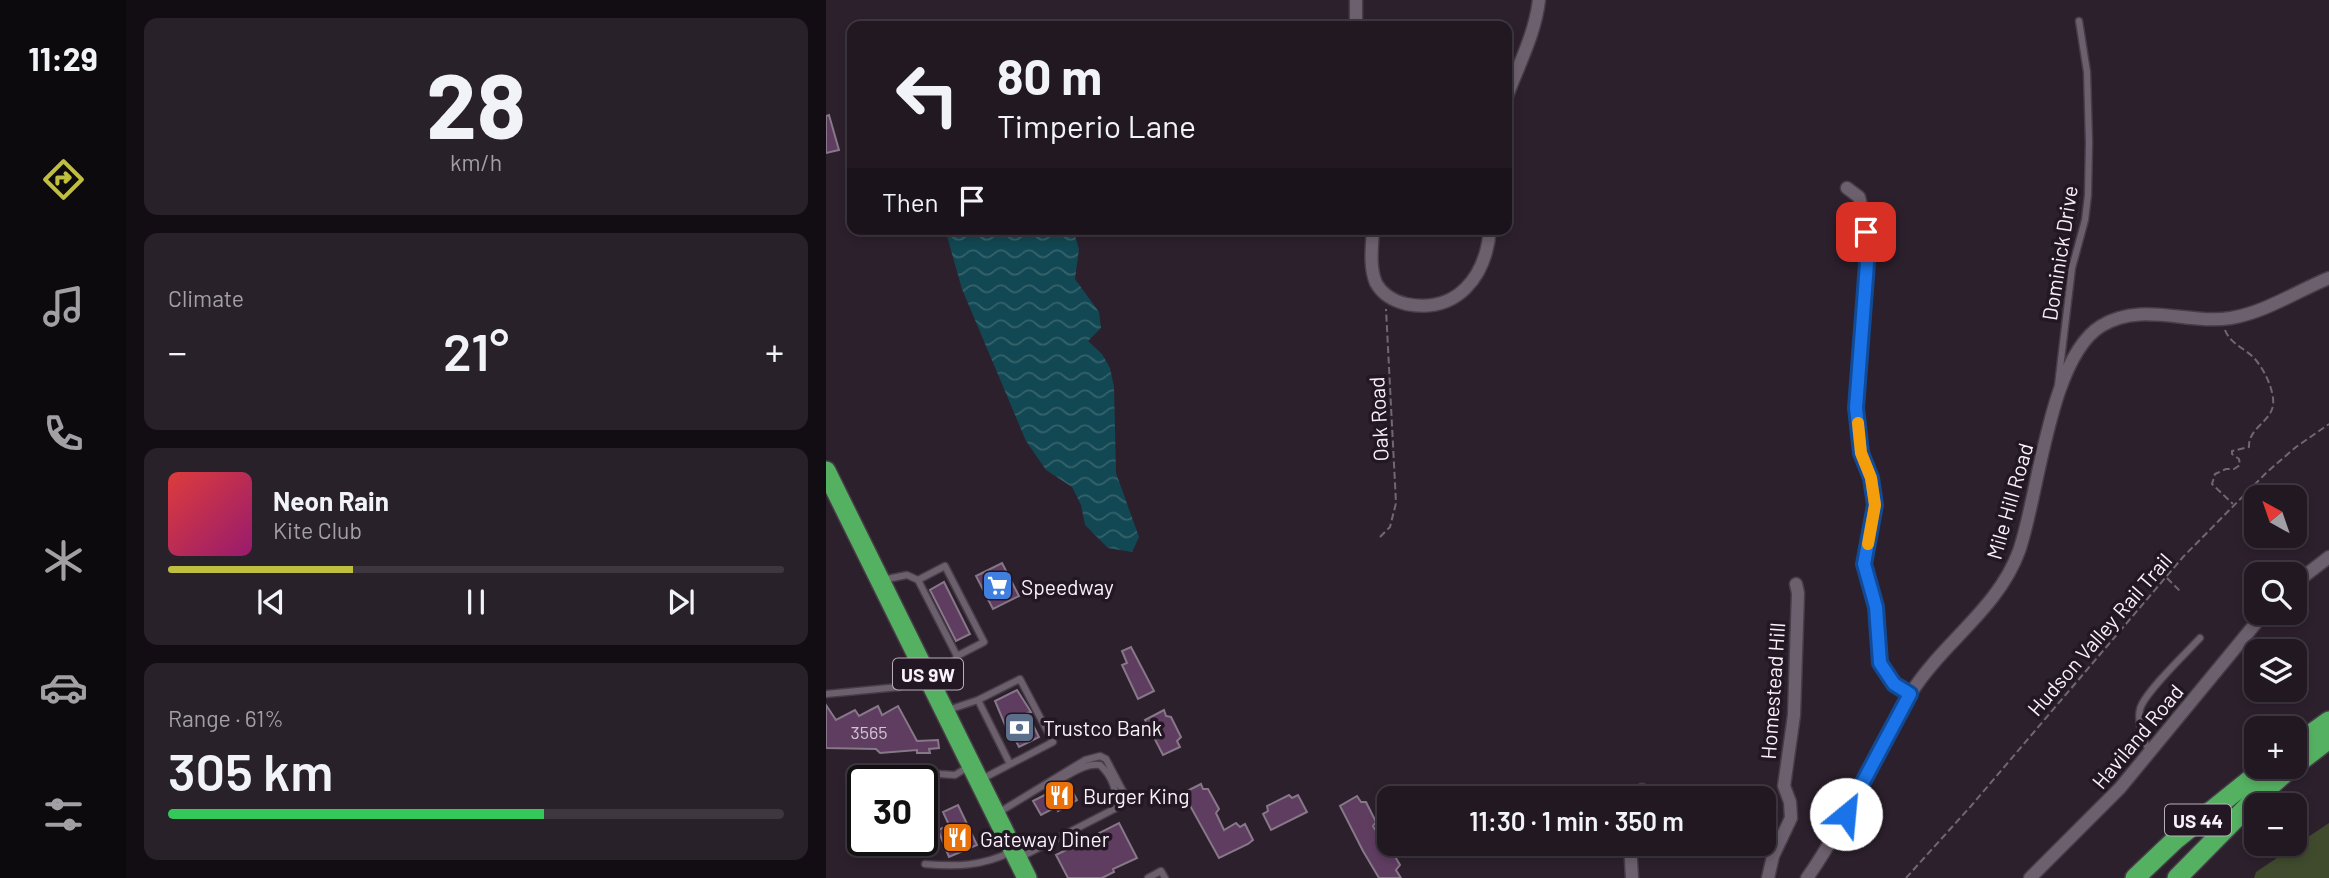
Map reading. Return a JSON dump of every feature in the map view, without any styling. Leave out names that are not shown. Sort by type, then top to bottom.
[{"type":"highway","name":"US 9W","points":[[826,471],[1027,878]]},
{"type":"highway","points":[[2307,737],[2329,721]]},
{"type":"highway","name":"US 44","points":[[2307,756],[2329,739]]},
{"type":"highway","name":"US 44","points":[[2134,878],[2175,839],[2251,779]]},
{"type":"highway","name":"US 44","points":[[2177,878],[2246,808],[2279,779]]},
{"type":"street","points":[[1356,0],[1356,21]]},
{"type":"street","points":[[1512,85],[1524,57],[1539,0]]},
{"type":"street","points":[[1847,188],[1858,197],[1868,250],[1856,408],[1861,453],[1871,478],[1875,505],[1864,564],[1876,607],[1880,663],[1894,684],[1910,694]]},
{"type":"street","points":[[1373,235],[1372,264],[1376,282],[1386,295],[1399,302],[1419,306],[1444,303],[1472,281],[1482,260],[1488,235]]},
{"type":"street","name":"Mile Hill Road","points":[[1807,878],[1833,838],[1910,694],[1927,669],[1982,611],[2006,579],[2023,539],[2055,408],[2075,356],[2086,339],[2117,318],[2137,315],[2222,319],[2240,316],[2263,309],[2329,278]]},
{"type":"street","points":[[2307,574],[2329,557]]},
{"type":"street","name":"Homestead Hill","points":[[1768,878],[1773,856],[1791,818],[1790,802],[1784,786],[1794,715],[1798,593],[1796,584]]},
{"type":"street","name":"Haviland Road","points":[[2030,878],[2087,824],[2150,753],[2254,625]]},
{"type":"street","points":[[1631,856],[1632,878]]},
{"type":"lane","name":"Dominick Drive","points":[[2055,408],[2072,268],[2085,220],[2088,195],[2090,155],[2087,72],[2079,21]]},
{"type":"lane","points":[[826,694],[899,687],[930,679],[953,664],[957,656],[984,642],[945,566],[918,580]]},
{"type":"lane","points":[[881,580],[907,575],[918,580],[957,656]]},
{"type":"lane","points":[[2150,753],[2141,731],[2140,708],[2155,687],[2200,638]]},
{"type":"lane","points":[[938,774],[976,773],[1010,764],[1053,742],[1020,679],[978,700],[946,711]]},
{"type":"lane","points":[[978,700],[1010,764]]},
{"type":"lane","points":[[925,864],[957,867],[1016,855],[1124,804],[1128,799],[1106,759],[1100,756],[1085,760],[996,814]]},
{"type":"lane","points":[[1148,878],[1161,872],[1164,878]]},
{"type":"path","name":"Oak Road","points":[[1380,537],[1390,527],[1396,503],[1386,295]]},
{"type":"path","points":[[2222,319],[2228,339],[2259,364],[2274,402],[2272,412],[2251,436],[2249,447],[2232,451],[2239,459],[2239,465],[2234,470],[2225,469],[2215,474],[2212,484],[2234,505]]},
{"type":"path","name":"Hudson Valley Rail Trail","points":[[1906,878],[1953,827],[2166,577],[2234,505],[2296,447],[2329,424]]},
{"type":"path","points":[[2166,577],[2180,592]]},
{"type":"green space","points":[[2329,823],[2329,878],[2254,878],[2256,872],[2280,856],[2307,856],[2307,838]]},
{"type":"water","points":[[947,235],[1075,235],[1079,249],[1075,279],[1099,312],[1101,328],[1088,341],[1102,354],[1110,368],[1114,387],[1116,473],[1139,537],[1132,552],[1108,548],[1085,525],[1081,505],[1072,487],[1046,470],[1026,441],[962,289]]},
{"type":"building","points":[[829,115],[839,150],[826,153],[826,116]]},
{"type":"building","name":"Speedway","points":[[1002,563],[1019,596],[993,609],[976,576]]},
{"type":"building","points":[[944,582],[970,634],[956,641],[930,590]]},
{"type":"building","points":[[1131,647],[1154,691],[1138,699],[1122,665],[1127,663],[1122,651]]},
{"type":"building","name":"Trustco Bank","points":[[1017,690],[1031,712],[1027,713],[1039,737],[1019,747],[1014,737],[1011,739],[995,701]]},
{"type":"building","points":[[826,705],[836,720],[855,710],[859,716],[878,706],[882,715],[898,706],[917,741],[938,740],[939,748],[929,749],[930,753],[917,753],[917,750],[880,753],[876,749],[826,748]]},
{"type":"building","points":[[1164,710],[1166,716],[1171,717],[1181,737],[1177,741],[1180,747],[1163,755],[1145,720]]},
{"type":"building","name":"Burger King","points":[[1068,783],[1077,800],[1058,811],[1056,807],[1041,815],[1033,801]]},
{"type":"building","points":[[1201,784],[1203,789],[1208,789],[1219,809],[1216,813],[1224,830],[1236,823],[1240,827],[1245,824],[1253,840],[1219,858],[1183,793]]},
{"type":"building","points":[[1289,795],[1292,798],[1298,795],[1307,812],[1271,830],[1263,814],[1268,811],[1267,806]]},
{"type":"building","points":[[1357,796],[1361,802],[1366,802],[1376,822],[1373,826],[1377,833],[1377,856],[1395,856],[1400,865],[1396,870],[1401,878],[1379,878],[1340,806]]},
{"type":"building","name":"Gateway Diner","points":[[958,805],[977,845],[949,857],[938,830],[949,825],[943,812]]},
{"type":"building","points":[[1119,823],[1137,858],[1113,869],[1114,872],[1102,878],[1068,878],[1056,855]]},
{"type":"slow traffic","points":[[1858,423],[1861,453],[1871,478],[1875,505],[1868,544]]},
{"type":"place","name":"Speedway","points":[[998,586]]},
{"type":"place","name":"Trustco Bank","points":[[1020,727]]},
{"type":"place","name":"Burger King","points":[[1060,795]]},
{"type":"place","name":"Gateway Diner","points":[[957,838]]},
{"type":"route","points":[[1846,814],[1910,694],[1894,684],[1880,663],[1876,607],[1864,564],[1875,505],[1871,478],[1861,453],[1856,408],[1868,250],[1866,232]]}]
